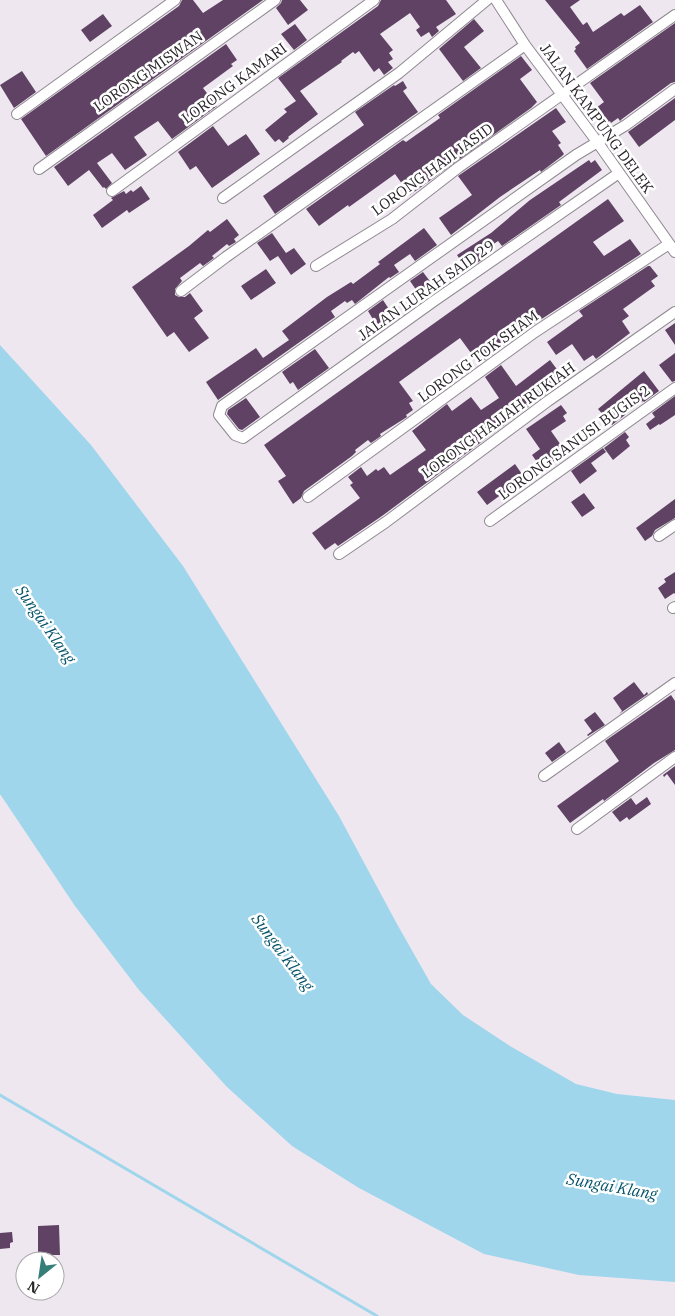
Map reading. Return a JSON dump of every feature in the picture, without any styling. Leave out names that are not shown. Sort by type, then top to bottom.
[{"type":"street","points":[[17,114],[175,0]]},
{"type":"street","name":"LORONG MISWAN","points":[[40,169],[275,0]]},
{"type":"street","name":"LORONG KAMARI","points":[[112,191],[374,0]]},
{"type":"street","points":[[223,198],[399,73],[486,0]]},
{"type":"street","name":"JALAN KAMPUNG DELEK","points":[[496,0],[524,45],[671,243]]},
{"type":"street","name":"LORONG HAJI JASID","points":[[316,266],[392,219],[459,168],[675,15]]},
{"type":"street","points":[[181,291],[234,251],[524,45]]},
{"type":"street","points":[[598,143],[675,89]]},
{"type":"street","name":"JALAN LURAH SAID 29","points":[[598,143],[576,155],[222,406],[219,415],[234,435],[243,438],[434,301],[619,173]]},
{"type":"street","name":"LORONG TOK SHAM","points":[[308,497],[535,332],[671,243]]},
{"type":"street","name":"LORONG HAJJAH RUKIAH","points":[[339,554],[394,516],[548,401],[675,312]]},
{"type":"street","name":"LORONG SANUSI BUGIS 2","points":[[490,521],[675,388]]},
{"type":"street","points":[[659,536],[675,525]]},
{"type":"street","points":[[544,776],[675,683]]},
{"type":"street","points":[[577,829],[675,756]]},
{"type":"water","name":"Sungai Klang","points":[[0,345],[91,445],[183,566],[339,816],[431,984],[463,1015],[510,1046],[576,1084],[617,1094],[675,1100],[675,1282],[579,1275],[484,1254],[359,1188],[292,1146],[227,1087],[139,990],[75,906],[0,794]]},
{"type":"building","points":[[182,0],[193,0],[203,13],[223,0],[263,0],[46,156],[21,119],[179,6]]},
{"type":"building","points":[[282,0],[300,0],[308,10],[288,25],[276,8]]},
{"type":"building","points":[[381,0],[446,0],[456,14],[436,27],[439,31],[432,37],[429,32],[421,37],[416,30],[420,27],[410,13],[380,34],[393,50],[389,53],[393,59],[388,62],[393,68],[384,75],[379,68],[374,72],[359,51],[355,54],[353,52],[342,62],[300,91],[318,114],[283,143],[279,139],[275,142],[265,130],[287,112],[284,109],[296,101],[278,78],[378,6]]},
{"type":"building","points":[[545,0],[580,0],[570,7],[583,25],[587,22],[593,32],[621,13],[624,16],[640,5],[653,22],[587,69],[574,51],[575,47],[580,43]]},
{"type":"building","points":[[103,14],[112,26],[90,42],[81,30]]},
{"type":"building","points":[[474,19],[484,31],[464,47],[481,68],[463,81],[439,49]]},
{"type":"building","points":[[675,23],[675,82],[620,121],[618,118],[611,123],[610,121],[607,123],[596,108],[604,102],[590,83]]},
{"type":"building","points":[[295,24],[307,40],[294,50],[281,34]]},
{"type":"building","points":[[226,44],[237,60],[231,64],[233,66],[203,88],[217,106],[172,139],[158,121],[134,137],[147,155],[125,170],[112,153],[97,163],[112,183],[106,189],[103,188],[89,170],[68,186],[54,167]]},
{"type":"building","points":[[521,56],[532,70],[520,79],[537,102],[531,108],[410,195],[395,174],[319,226],[306,209],[403,140],[406,142],[440,118],[438,115]]},
{"type":"building","points":[[22,71],[36,92],[14,108],[0,85]]},
{"type":"building","points":[[403,81],[407,88],[403,91],[418,112],[275,214],[263,196],[364,125],[355,112],[394,85]]},
{"type":"building","points":[[675,98],[675,120],[639,147],[628,132]]},
{"type":"building","points":[[556,108],[566,122],[552,131],[561,143],[558,145],[564,154],[541,172],[540,170],[500,197],[451,235],[439,218],[472,195],[458,176]]},
{"type":"building","points":[[213,126],[228,146],[246,134],[260,154],[212,188],[196,166],[190,170],[178,152]]},
{"type":"building","points":[[589,160],[591,163],[595,160],[602,170],[559,202],[561,205],[502,246],[498,241],[481,253],[484,258],[467,270],[457,255],[491,233],[530,200]]},
{"type":"building","points":[[141,186],[150,199],[129,213],[127,210],[102,228],[93,215],[113,200],[111,198],[124,191],[126,194],[131,190],[133,192]]},
{"type":"building","points":[[608,199],[624,221],[593,242],[604,256],[630,239],[641,254],[531,326],[479,364],[460,338],[399,382],[413,401],[409,403],[413,410],[406,415],[407,417],[380,434],[381,436],[371,443],[368,440],[355,450],[356,452],[352,456],[304,491],[301,498],[293,504],[278,481],[286,476],[264,445]]},
{"type":"building","points":[[227,219],[239,235],[234,239],[236,242],[229,246],[227,244],[212,256],[214,258],[203,266],[200,263],[180,278],[182,281],[175,289],[175,295],[179,297],[185,297],[190,293],[203,311],[194,318],[209,338],[189,352],[174,332],[167,337],[132,287],[208,230],[210,232]]},
{"type":"building","points":[[424,228],[437,245],[415,261],[410,254],[394,265],[399,272],[389,277],[355,304],[352,300],[347,303],[345,301],[331,311],[335,317],[218,400],[206,382],[256,348],[263,358],[289,340],[282,331],[327,297],[351,282],[353,284],[380,264],[378,262]]},
{"type":"building","points":[[272,233],[286,253],[294,248],[306,264],[291,275],[278,256],[270,261],[257,243]]},
{"type":"building","points":[[648,266],[658,276],[651,281],[655,286],[623,309],[629,316],[622,321],[630,333],[596,359],[593,355],[584,361],[572,344],[556,355],[547,342],[583,316],[579,311]]},
{"type":"building","points":[[266,269],[276,283],[251,300],[241,286]]},
{"type":"building","points":[[423,272],[429,280],[434,277],[442,287],[423,300],[410,281]]},
{"type":"building","points":[[383,300],[396,320],[380,331],[368,311]]},
{"type":"building","points":[[675,323],[675,345],[665,330]]},
{"type":"building","points":[[315,349],[329,368],[298,390],[293,382],[290,384],[282,372]]},
{"type":"building","points":[[675,353],[675,381],[672,382],[659,365]]},
{"type":"building","points":[[550,360],[565,380],[382,516],[338,546],[335,543],[325,550],[312,533],[360,498],[350,485],[353,483],[348,477],[361,467],[367,476],[376,469],[378,471],[384,467],[390,475],[426,450],[412,431],[447,404],[452,411],[471,397],[481,410],[499,398],[485,377],[501,365],[516,386]]},
{"type":"building","points":[[644,371],[659,391],[612,425],[598,409]]},
{"type":"building","points":[[675,396],[675,415],[650,430],[646,424],[655,417],[652,413]]},
{"type":"building","points":[[246,398],[260,417],[242,430],[239,429],[227,414],[228,410]]},
{"type":"building","points":[[561,405],[567,413],[563,416],[566,421],[551,431],[563,448],[560,451],[563,455],[542,469],[532,455],[540,449],[526,429]]},
{"type":"building","points":[[625,432],[629,437],[626,440],[630,446],[613,460],[604,448]]},
{"type":"building","points":[[603,448],[606,452],[591,463],[597,471],[580,484],[571,471]]},
{"type":"building","points":[[515,464],[524,477],[510,488],[514,493],[506,499],[502,494],[487,505],[477,492]]},
{"type":"building","points":[[584,493],[595,508],[582,517],[571,502]]},
{"type":"building","points":[[675,499],[675,518],[655,530],[652,536],[645,541],[636,528]]},
{"type":"building","points":[[675,572],[675,594],[665,599],[658,588],[666,582],[664,579]]},
{"type":"building","points":[[634,682],[644,695],[647,692],[648,694],[619,714],[622,711],[613,698]]},
{"type":"building","points":[[671,695],[675,701],[675,750],[570,823],[557,806],[619,761],[605,741]]},
{"type":"building","points":[[595,712],[605,725],[588,736],[592,731],[584,720]]},
{"type":"building","points":[[559,742],[566,752],[552,762],[545,753]]},
{"type":"building","points":[[675,766],[675,785],[667,774],[664,777],[663,775]]},
{"type":"building","points":[[647,797],[651,804],[629,820],[627,817],[620,822],[612,812],[631,798],[636,805]]},
{"type":"building","points":[[59,1225],[60,1251],[38,1251],[38,1226]]},
{"type":"building","points":[[12,1232],[13,1242],[10,1243],[10,1248],[0,1249],[0,1233]]},
{"type":"waterway","points":[[0,1095],[377,1316]]}]
